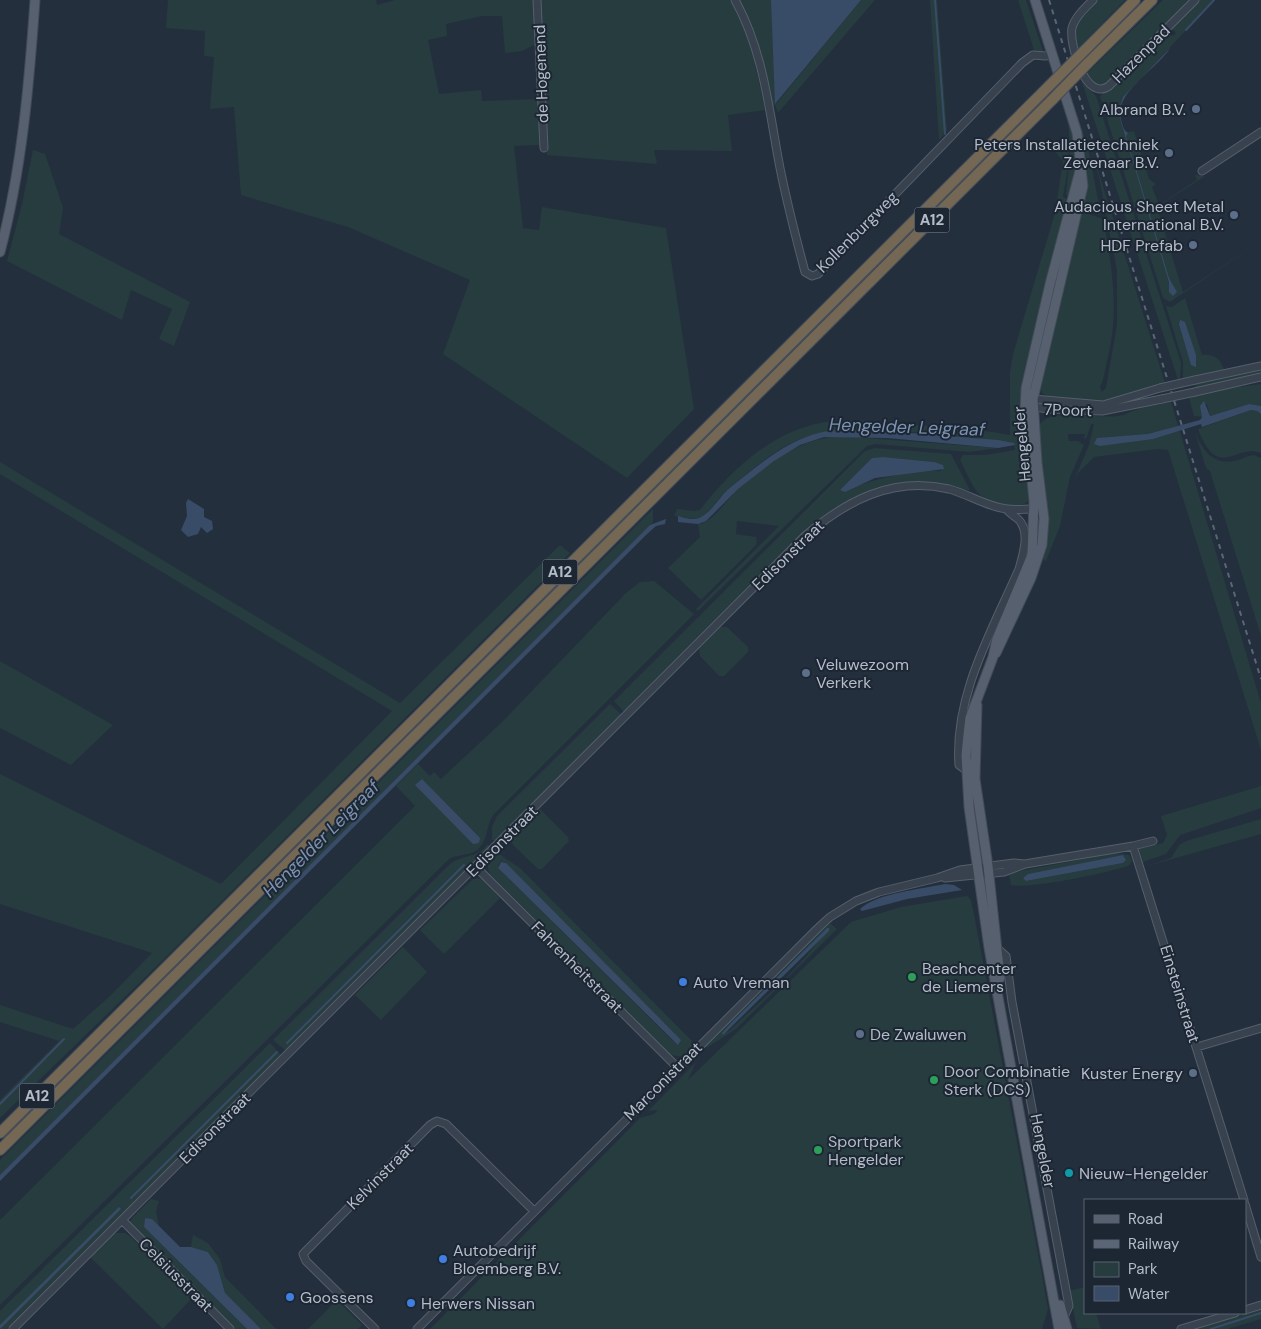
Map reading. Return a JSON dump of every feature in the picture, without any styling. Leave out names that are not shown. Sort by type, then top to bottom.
[{"type":"highway","name":"A12","points":[[0,1133],[1048,87],[1080,50],[1135,0]]},
{"type":"highway","name":"A12","points":[[0,1150],[1152,0]]},
{"type":"main road","points":[[0,252],[16,186],[22,145],[35,0]]},
{"type":"main road","name":"Hengelder","points":[[1035,0],[1077,132],[1082,163],[1029,368],[1032,555],[1027,572],[997,639],[977,704],[970,718],[967,735],[966,770],[969,807],[984,871],[1004,1003],[1067,1329]]},
{"type":"main road","name":"Hengelder","points":[[993,657],[1002,646],[1037,565],[1042,545],[1044,519],[1030,403]]},
{"type":"main road","name":"Hengelder","points":[[977,704],[974,768],[989,948],[1057,1309],[1059,1329]]},
{"type":"street","name":"de Hogenend","points":[[537,0],[544,148]]},
{"type":"street","name":"Kollenburgweg","points":[[735,0],[755,43],[782,181],[805,272],[812,276],[818,274],[1022,63],[1033,55],[1046,56]]},
{"type":"street","points":[[1080,50],[1072,35],[1073,26],[1077,18],[1093,0]]},
{"type":"street","name":"Hazenpad","points":[[1080,50],[1087,83],[1093,89],[1103,90],[1195,0]]},
{"type":"street","points":[[1202,171],[1261,132]]},
{"type":"street","name":"7Poort","points":[[1030,403],[1102,405],[1160,388],[1261,366]]},
{"type":"street","name":"7Poort","points":[[1030,403],[1102,411],[1261,377]]},
{"type":"street","name":"Edisonstraat","points":[[13,1329],[805,536],[840,508],[874,493],[900,488],[947,489],[1006,509],[1031,509]]},
{"type":"street","points":[[1006,509],[1019,520],[1022,526]]},
{"type":"street","points":[[1031,509],[1044,519]]},
{"type":"street","name":"Hengelder","points":[[966,770],[959,765],[958,755],[966,698],[974,673],[1019,569],[1025,536],[1022,526],[1031,509]]},
{"type":"street","points":[[984,871],[1004,872],[1025,864],[1153,841]]},
{"type":"street","name":"Einsteinstraat","points":[[1133,846],[1244,1199]]},
{"type":"street","name":"Fahrenheitstraat","points":[[476,867],[677,1067]]},
{"type":"street","name":"Marconistraat","points":[[416,1329],[677,1067],[830,917],[856,901],[879,892],[937,878],[984,871]]},
{"type":"street","points":[[1197,1047],[1261,1028]]},
{"type":"street","name":"Kelvinstraat","points":[[375,1329],[306,1261],[304,1254],[430,1125],[437,1121],[446,1124],[534,1211]]},
{"type":"street","points":[[1246,1207],[1261,1257]]},
{"type":"street","name":"Celsiusstraat","points":[[122,1220],[230,1329]]},
{"type":"street","points":[[1246,1310],[1261,1305]]},
{"type":"street","points":[[1182,1329],[1232,1314]]},
{"type":"green space","points":[[168,0],[376,0],[377,5],[395,0],[533,0],[536,44],[522,51],[505,53],[502,16],[482,16],[446,24],[447,36],[428,40],[439,94],[481,90],[482,101],[539,99],[541,145],[514,146],[523,228],[539,230],[542,207],[666,228],[694,409],[627,478],[443,354],[470,280],[348,227],[241,195],[234,107],[210,109],[214,57],[204,56],[205,31],[166,28]]},
{"type":"green space","points":[[538,0],[730,0],[750,39],[765,110],[728,115],[732,151],[654,150],[657,164],[547,155]]},
{"type":"green space","points":[[737,0],[781,0],[772,23],[776,104],[861,0],[875,0],[778,113],[775,105],[771,108]]},
{"type":"green space","points":[[930,0],[937,0],[947,131],[939,140]]},
{"type":"green space","points":[[1018,0],[1026,0],[1043,51],[1041,53],[1035,53]]},
{"type":"green space","points":[[1095,0],[1125,0],[1077,50],[1076,28],[1078,22]]},
{"type":"green space","points":[[1163,0],[1193,0],[1109,84],[1100,89],[1085,75]]},
{"type":"green space","points":[[1197,0],[1214,0],[1123,98],[1119,111],[1124,133],[1134,131],[1149,179],[1156,184],[1152,187],[1159,205],[1197,180],[1195,175],[1205,176],[1157,207],[1183,292],[1261,241],[1170,302],[1163,298],[1100,96],[1113,87],[1167,31],[1173,36],[1176,33],[1171,28]]},
{"type":"green space","points":[[1083,77],[1086,86],[1096,96],[1181,363],[1180,379],[1178,380],[1081,79]]},
{"type":"green space","points":[[1072,88],[1165,383],[1095,403],[1051,399],[1042,393],[1040,384],[1080,211],[1103,219],[1112,272],[1113,325],[1111,343],[1100,387],[1102,392],[1106,388],[1117,325],[1117,271],[1099,177]]},
{"type":"green space","points":[[1069,90],[1088,147],[1101,215],[1080,209],[1085,178],[1085,153]]},
{"type":"green space","points":[[1063,96],[1074,147],[1071,199],[1066,194],[1070,146]]},
{"type":"green space","points":[[1068,136],[1069,162],[1063,196],[1070,202],[1027,367],[1030,499],[1026,503],[1005,506],[984,499],[974,487],[960,460],[963,455],[985,455],[1015,450],[1014,443],[904,431],[845,430],[820,433],[798,440],[779,450],[726,491],[705,515],[698,518],[674,516],[677,509],[700,510],[726,479],[757,452],[793,432],[812,425],[842,420],[863,420],[1010,435],[1010,372],[1013,354],[1055,213],[1063,161],[1054,150]]},
{"type":"green space","points":[[33,150],[45,154],[63,208],[59,234],[190,302],[174,346],[159,339],[172,309],[131,290],[122,320],[7,261],[22,204]]},
{"type":"green space","points":[[1185,298],[1202,355],[1210,355],[1216,358],[1221,362],[1224,370],[1183,378],[1183,362],[1166,306],[1172,307]]},
{"type":"green space","points":[[1261,369],[1261,373],[1195,388],[1196,384]]},
{"type":"green space","points":[[1261,384],[1261,406],[1249,404],[1210,416],[1207,404],[1202,404],[1202,417],[1194,416],[1189,398],[1223,389]]},
{"type":"green space","points":[[1171,402],[1261,703],[1261,750],[1168,450],[1158,449],[1094,457],[1078,473],[1073,483],[1089,445],[1094,424],[1091,424],[1086,439],[1084,438],[1085,434],[1068,434],[1069,441],[1078,441],[1084,445],[1070,477],[1060,526],[1046,561],[1042,559],[1039,425],[1053,416],[1118,416],[1145,407]]},
{"type":"green space","points":[[1251,410],[1261,414],[1261,453],[1243,452],[1228,457],[1220,457],[1213,454],[1205,445],[1198,429]]},
{"type":"green space","points":[[1195,432],[1205,450],[1220,461],[1234,461],[1254,455],[1261,458],[1261,636],[1210,471],[1206,468]]},
{"type":"green space","points":[[839,436],[998,448],[969,452],[876,444],[867,446],[698,611],[696,609],[779,526],[737,521],[736,534],[756,537],[757,544],[701,600],[668,568],[700,537],[698,524],[709,520],[738,489],[772,462],[798,447],[825,438]]},
{"type":"green space","points":[[875,448],[951,454],[970,490],[881,488],[847,501],[814,524],[624,712],[614,701],[865,451]],"holes":[[[883,457],[934,462],[942,471],[903,474],[840,490],[872,458]]]},
{"type":"green space","points":[[0,462],[400,703],[560,545],[570,553],[160,963],[0,1118],[0,1100],[59,1041],[0,1022],[0,1005],[73,1029],[111,995],[152,953],[0,904],[0,774],[221,884],[392,711],[0,474]]},
{"type":"green space","points":[[653,509],[653,522],[0,1175],[0,1160]]},
{"type":"green space","points":[[654,581],[694,614],[494,814],[485,840],[479,849],[448,860],[0,1305],[0,1220],[415,806],[396,786],[418,764],[430,776],[434,772],[441,779],[502,722],[626,593],[640,582]]},
{"type":"green space","points":[[721,627],[727,627],[748,647],[748,652],[724,676],[719,676],[700,656],[699,649]]},
{"type":"green space","points":[[0,661],[113,725],[71,765],[0,728]]},
{"type":"green space","points":[[610,704],[622,715],[497,840],[492,840],[492,827],[497,816]]},
{"type":"green space","points":[[1261,786],[1261,808],[1180,835],[1166,854],[1143,862],[1139,849],[1163,843],[1167,835],[1161,816]]},
{"type":"green space","points":[[540,809],[568,837],[569,841],[542,869],[538,869],[513,845],[511,840]]},
{"type":"green space","points":[[1261,819],[1261,834],[1144,867],[1171,858],[1179,845],[1186,841]]},
{"type":"green space","points":[[487,845],[490,848],[286,1051],[273,1040],[448,866],[453,862],[478,852]]},
{"type":"green space","points":[[496,852],[520,868],[693,1042],[694,1046],[682,1057],[671,1055],[489,873],[487,862]],"holes":[[[501,861],[506,863],[677,1045],[498,868]]]},
{"type":"green space","points":[[1116,853],[1129,855],[1132,860],[1130,865],[1105,872],[1035,885],[1011,885],[1009,873]],"holes":[[[1123,855],[1126,860],[1123,863],[1026,881],[1023,878],[1028,874]]]},
{"type":"green space","points":[[474,878],[482,879],[500,898],[444,954],[420,930]]},
{"type":"green space","name":"Sportpark Hengelder","points":[[967,896],[971,900],[974,914],[1048,1309],[1042,1329],[430,1329],[640,1118],[654,1114],[658,1110],[648,1111],[696,1062],[688,1080],[851,922],[901,907]]},
{"type":"green space","points":[[831,924],[837,929],[736,1029],[708,1047],[703,1047],[815,936],[827,925]],"holes":[[[827,928],[781,982],[729,1031],[722,1033]]]},
{"type":"green space","points":[[403,947],[427,972],[381,1020],[355,995]]},
{"type":"green space","points":[[270,1043],[282,1056],[8,1329],[0,1329],[0,1311]]},
{"type":"green space","points":[[151,1199],[159,1201],[156,1211],[159,1226],[152,1219],[145,1218],[144,1227],[247,1329],[235,1329],[133,1228],[130,1222],[132,1218]]},
{"type":"green space","points":[[113,1233],[125,1233],[131,1237],[192,1298],[163,1329],[90,1257]]},
{"type":"green space","points":[[193,1235],[208,1243],[220,1259],[225,1277],[276,1329],[261,1329],[225,1293],[217,1265],[212,1257],[208,1252],[191,1247]]},
{"type":"green space","points":[[1084,1287],[1084,1314],[1096,1314],[1101,1329],[1077,1328],[1069,1291]]},
{"type":"green space","points":[[337,1300],[362,1325],[358,1329],[308,1329]]},
{"type":"green space","points":[[1261,1307],[1261,1319],[1228,1329],[1191,1329],[1239,1314],[1246,1314],[1246,1312]]},
{"type":"water","points":[[771,0],[861,0],[775,104]]},
{"type":"water","points":[[1170,48],[1164,56],[1142,77]]},
{"type":"water","points":[[1134,86],[1120,110],[1121,120],[1124,129],[1128,133],[1126,136],[1169,278],[1177,292],[1173,296],[1169,292],[1169,282],[1118,112],[1123,97]]},
{"type":"water","points":[[1180,320],[1185,322],[1196,355],[1196,367],[1191,365],[1179,324]]},
{"type":"water","points":[[1204,401],[1210,416],[1249,404],[1261,406],[1261,414],[1251,410],[1202,427],[1201,424],[1153,439],[1100,446],[1094,444],[1097,438],[1148,434],[1200,420],[1202,417],[1200,406]]},
{"type":"water","points":[[838,430],[886,431],[998,440],[1014,443],[1015,445],[998,448],[887,438],[824,437],[800,445],[774,461],[738,489],[706,521],[698,524],[678,522],[678,516],[690,519],[701,517],[713,507],[727,490],[780,450],[807,437],[822,432]]},
{"type":"water","points":[[883,457],[934,462],[943,465],[944,469],[875,478],[845,492],[840,490],[872,458]]},
{"type":"water","points":[[188,499],[204,509],[204,517],[212,521],[213,529],[207,533],[201,527],[198,534],[188,537],[181,530],[187,516],[186,503]]},
{"type":"water","points":[[666,519],[665,524],[656,526],[646,535],[0,1181],[0,1175],[650,525]]},
{"type":"water","points":[[422,779],[480,838],[479,843],[473,844],[415,785]]},
{"type":"water","points":[[1123,855],[1126,860],[1123,863],[1026,881],[1023,878],[1028,874]]},
{"type":"water","points":[[501,862],[506,863],[681,1040],[678,1045],[498,868]]},
{"type":"water","points":[[945,884],[954,885],[962,890],[907,899],[862,911],[860,909],[888,895]]},
{"type":"water","points":[[829,928],[829,931],[723,1035],[722,1033],[731,1023]]},
{"type":"water","points":[[119,1207],[121,1209],[0,1329],[0,1325]]},
{"type":"water","points":[[145,1218],[152,1219],[180,1247],[191,1247],[208,1252],[217,1265],[225,1293],[261,1329],[247,1329],[144,1227]]},
{"type":"waterway","points":[[935,0],[945,134]]},
{"type":"waterway","points":[[1186,30],[1214,0]]},
{"type":"waterway","points":[[287,1043],[464,865]]},
{"type":"waterway","points":[[0,1104],[64,1039]]},
{"type":"waterway","points":[[131,1198],[277,1052]]},
{"type":"waterway","points":[[1211,1329],[1261,1313]]},
{"type":"railway","points":[[1049,0],[1261,679]]},
{"type":"place","name":"Albrand B.V.","points":[[1196,109]]},
{"type":"place","name":"Peters Installatietechniek Zevenaar B.V.","points":[[1169,153]]},
{"type":"place","name":"Audacious Sheet Metal International B.V.","points":[[1234,215]]},
{"type":"place","name":"HDF Prefab","points":[[1193,245]]},
{"type":"place","name":"Veluwezoom Verkerk","points":[[806,673]]},
{"type":"place","name":"Beachcenter de Liemers","points":[[912,977]]},
{"type":"place","name":"Auto Vreman","points":[[683,982]]},
{"type":"place","name":"De Zwaluwen","points":[[860,1034]]},
{"type":"place","name":"Kuster Energy","points":[[1193,1073]]},
{"type":"place","name":"Door Combinatie Sterk (DCS)","points":[[934,1080]]},
{"type":"place","name":"Sportpark Hengelder","points":[[818,1150]]},
{"type":"place","name":"Nieuw-Hengelder","points":[[1069,1173]]},
{"type":"place","name":"Autobedrijf Bloemberg B.V.","points":[[443,1259]]},
{"type":"place","name":"Goossens","points":[[290,1297]]},
{"type":"place","name":"Herwers Nissan","points":[[411,1303]]},
{"type":"water label","name":"Hengelder Leigraaf","points":[[907,427]]},
{"type":"water label","name":"Hengelder Leigraaf","points":[[321,839]]}]
